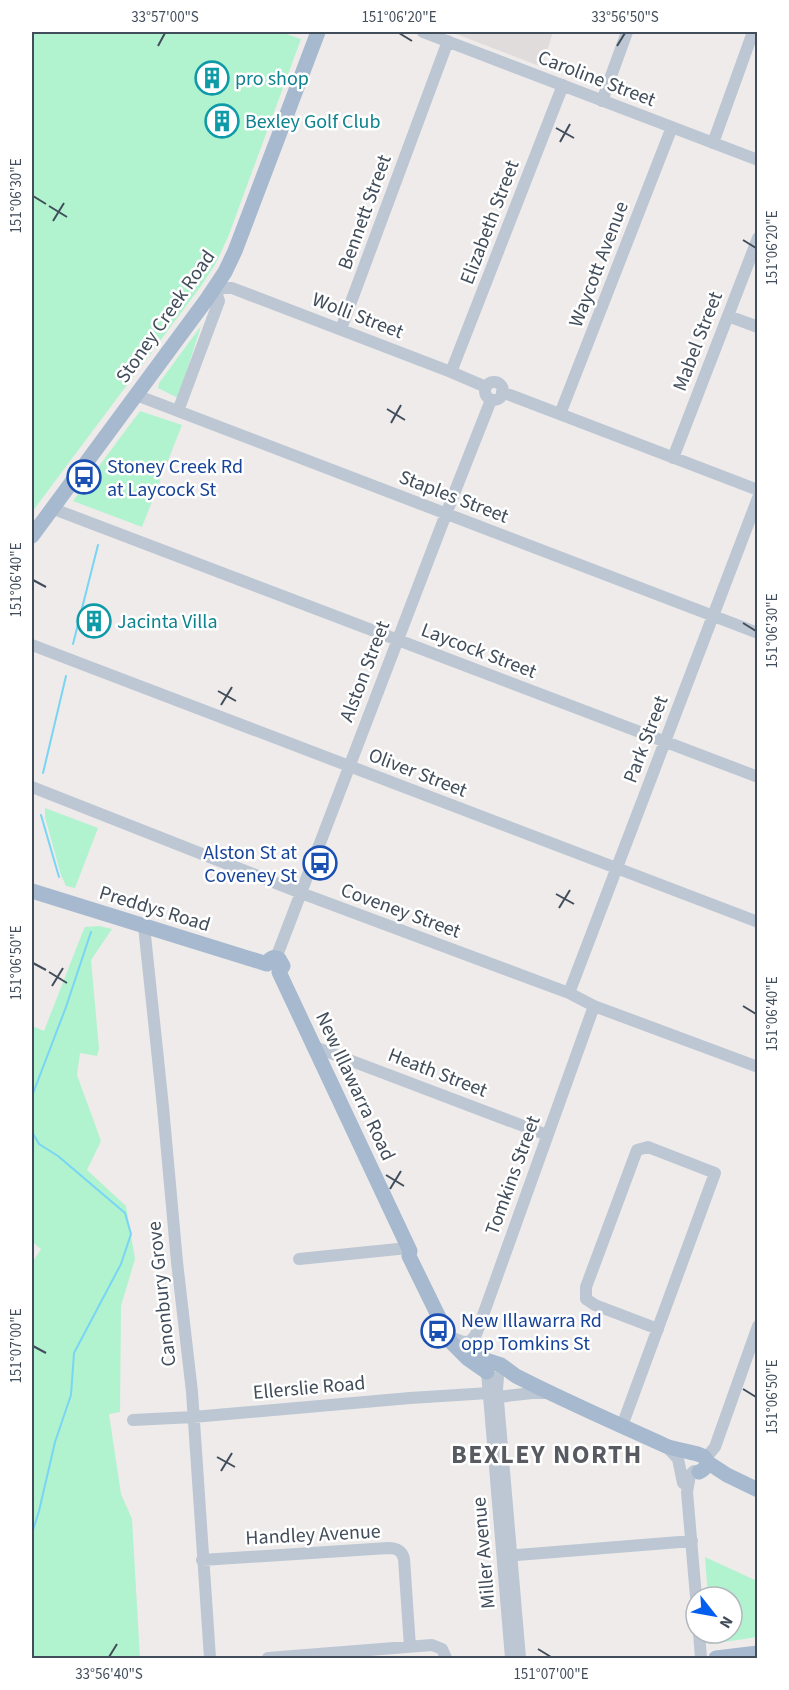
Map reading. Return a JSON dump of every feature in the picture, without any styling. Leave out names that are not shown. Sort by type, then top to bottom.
[{"type":"main road","name":"Stoney Creek Road","points":[[32,536],[42,515],[136,395],[215,288],[241,238],[318,32]]},
{"type":"main road","name":"Preddys Road","points":[[32,891],[255,962],[274,964]]},
{"type":"main road","name":"New Illawarra Road","points":[[274,964],[315,1047],[451,1342],[460,1352],[494,1371],[536,1386],[758,1490]]},
{"type":"main road","name":"New Illawarra Road","points":[[409,1250],[456,1339],[494,1371]]},
{"type":"main road","points":[[716,1659],[758,1653]]},
{"type":"street","name":"Caroline Street","points":[[423,32],[758,160]]},
{"type":"street","points":[[602,101],[627,32]]},
{"type":"street","points":[[712,143],[753,32]]},
{"type":"street","name":"Bennett Street","points":[[341,329],[448,41]]},
{"type":"street","name":"Elizabeth Street","points":[[451,372],[563,85]]},
{"type":"street","name":"Waycott Avenue","points":[[560,414],[672,127]]},
{"type":"street","name":"Mabel Street","points":[[673,458],[758,238]]},
{"type":"street","name":"Wolli Street","points":[[215,288],[232,288],[486,387]]},
{"type":"street","points":[[178,411],[219,301],[215,288]]},
{"type":"street","points":[[728,316],[758,327]]},
{"type":"street","points":[[490,383],[496,383],[501,387],[500,398],[491,400],[485,395],[486,387],[490,383]]},
{"type":"street","points":[[502,392],[758,490]]},
{"type":"street","name":"Staples Street","points":[[136,395],[758,633]]},
{"type":"street","name":"Alston Street","points":[[274,964],[491,400]]},
{"type":"street","name":"Park Street","points":[[569,993],[758,498]]},
{"type":"street","name":"Laycock Street","points":[[42,515],[398,640],[758,777]]},
{"type":"street","name":"Oliver Street","points":[[32,645],[758,922]]},
{"type":"street","name":"Coveney Street","points":[[32,787],[301,893],[569,993],[594,1006],[758,1066]]},
{"type":"street","name":"Canonbury Grove","points":[[144,926],[193,1417],[210,1659]]},
{"type":"street","name":"Tomkins Street","points":[[456,1339],[470,1342],[477,1332],[594,1006]]},
{"type":"street","name":"Heath Street","points":[[315,1047],[547,1135]]},
{"type":"street","points":[[622,1426],[658,1329],[715,1173],[648,1147],[637,1150],[586,1287],[586,1299],[595,1305],[658,1329]]},
{"type":"street","points":[[299,1259],[409,1250]]},
{"type":"street","points":[[685,1487],[690,1475],[700,1462],[758,1326]]},
{"type":"street","name":"Miller Avenue","points":[[494,1371],[493,1395],[507,1556],[520,1659]]},
{"type":"street","name":"Ellerslie Road","points":[[134,1420],[410,1398],[552,1394]]},
{"type":"street","points":[[668,1448],[678,1459],[685,1487],[695,1585]]},
{"type":"street","points":[[507,1556],[692,1542]]},
{"type":"street","name":"Handley Avenue","points":[[202,1560],[387,1548],[398,1550],[404,1559],[410,1647]]},
{"type":"street","name":"Miller Avenue","points":[[507,1556],[511,1659]]},
{"type":"street","points":[[268,1659],[436,1646],[442,1649],[446,1659]]},
{"type":"shaded area","points":[[451,32],[553,32],[542,67]]},
{"type":"green space","points":[[32,32],[281,32],[301,39],[228,237],[216,263],[32,512]]},
{"type":"green space","points":[[201,326],[178,398],[158,388],[159,383]]},
{"type":"green space","points":[[140,411],[182,425],[142,527],[73,501]]},
{"type":"green space","points":[[45,808],[98,828],[75,888],[66,886],[61,875],[45,817]]},
{"type":"green space","points":[[99,926],[112,929],[91,960],[99,1049],[97,1056],[80,1053],[77,1075],[101,1141],[87,1170],[126,1206],[135,1259],[121,1306],[120,1412],[109,1414],[121,1494],[132,1519],[140,1658],[32,1658],[32,1263],[41,1249],[32,1242],[32,1026],[44,1031],[85,927]]},
{"type":"green space","points":[[705,1557],[757,1581],[757,1637],[744,1639],[744,1585],[707,1585]]},
{"type":"waterway","points":[[73,644],[98,545]]},
{"type":"waterway","points":[[43,773],[66,676]]},
{"type":"waterway","points":[[41,815],[59,877]]},
{"type":"waterway","points":[[32,1096],[66,1007],[91,932]]},
{"type":"waterway","points":[[32,1132],[39,1144],[58,1156],[125,1213],[131,1234],[121,1264],[74,1353],[71,1395],[55,1442],[32,1533]]},
{"type":"place","name":"pro shop","points":[[212,78]]},
{"type":"place","name":"Bexley Golf Club","points":[[222,121]]},
{"type":"place","name":"Stoney Creek Rd at Laycock St","points":[[84,477]]},
{"type":"place","name":"Jacinta Villa","points":[[94,621]]},
{"type":"place","name":"Alston St at Coveney St","points":[[320,863]]},
{"type":"place","name":"New Illawarra Rd opp Tomkins St","points":[[438,1331]]},
{"type":"district","name":"BEXLEY NORTH","points":[[547,1454]]}]
